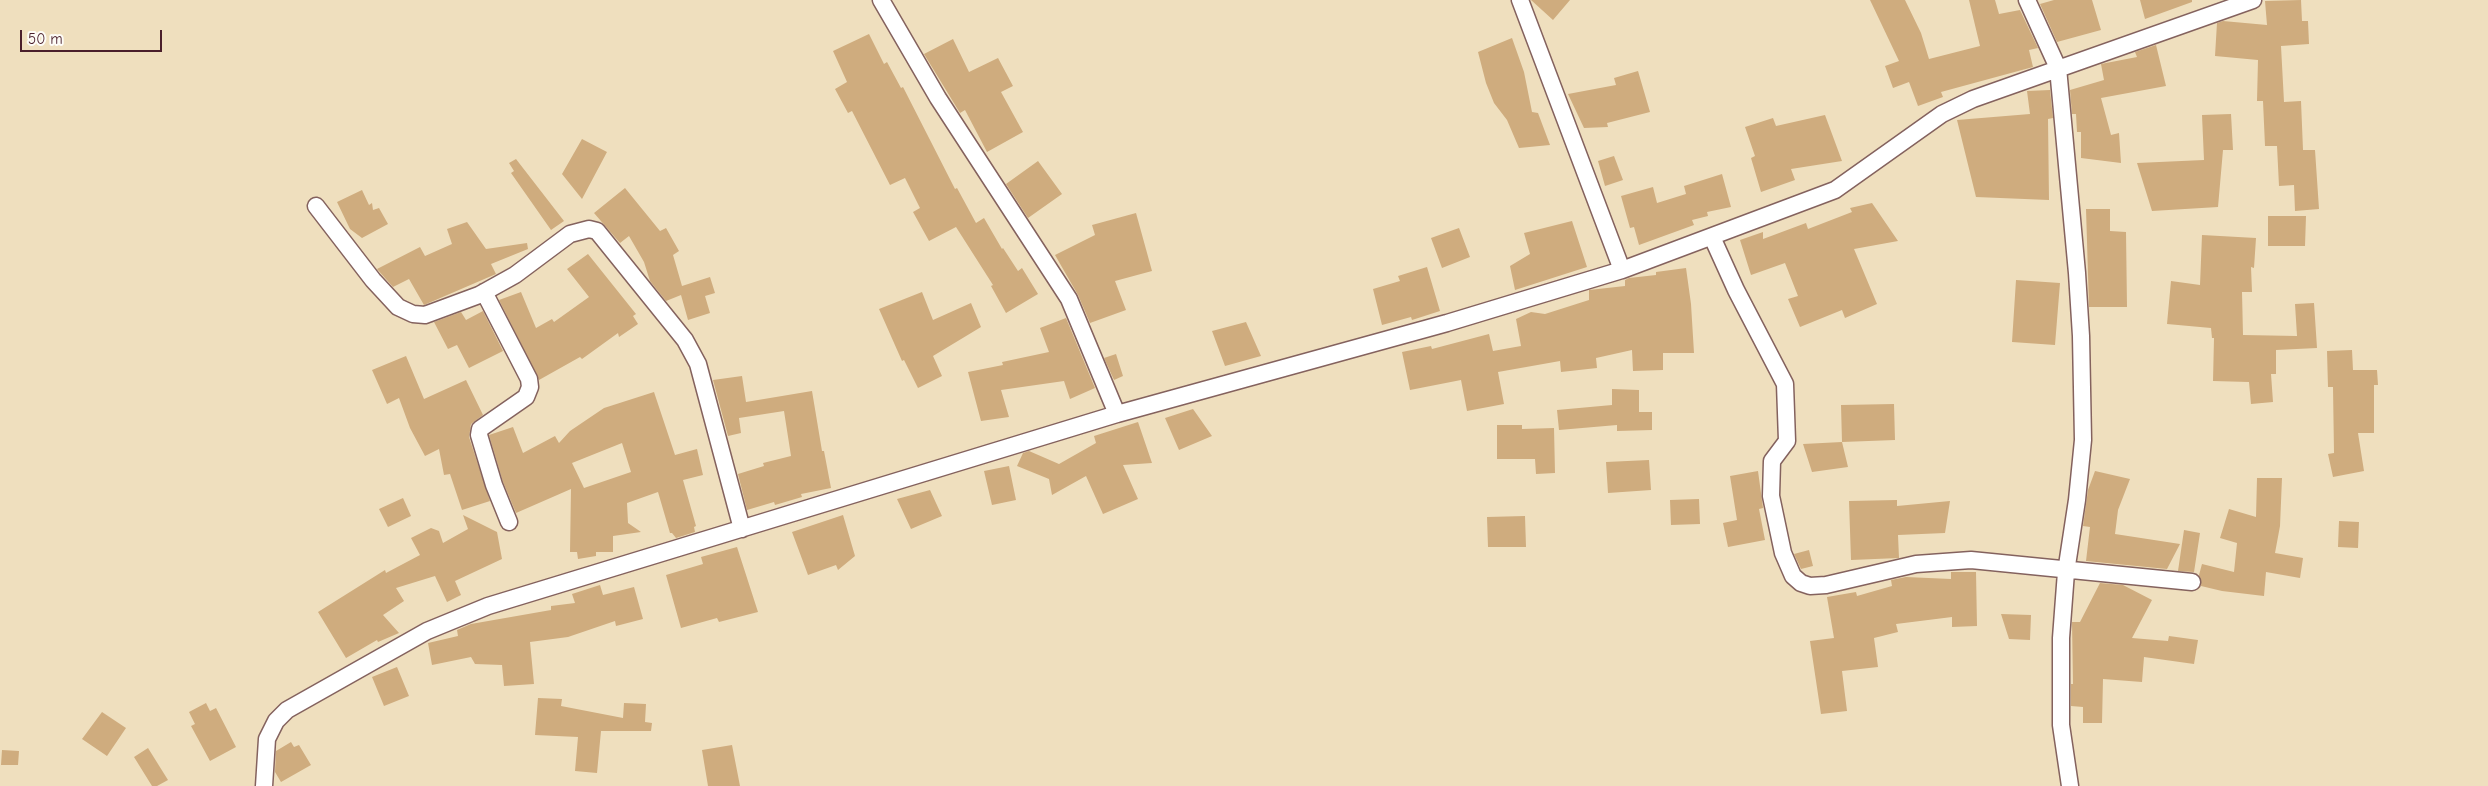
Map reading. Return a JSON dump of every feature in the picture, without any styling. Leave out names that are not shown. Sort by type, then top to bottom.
[{"type":"street","points":[[881,0],[938,98],[1069,299],[1116,414]]},
{"type":"street","points":[[1520,0],[1622,270]]},
{"type":"street","points":[[2027,0],[2058,68],[2078,273],[2083,440],[2067,568],[2061,638],[2062,725],[2070,786]]},
{"type":"street","points":[[264,786],[266,739],[276,721],[287,710],[427,631],[488,606],[1116,414],[1447,323],[1622,270],[1835,190],[1942,114],[1972,99],[2253,0]]},
{"type":"street","points":[[316,206],[373,280],[404,311],[426,315],[484,292],[515,275],[570,234],[589,229],[597,231],[685,340],[698,364],[742,529]]},
{"type":"street","points":[[1712,237],[1736,290],[1785,384],[1787,441],[1772,461],[1771,496],[1782,553],[1793,576],[1801,583],[1810,586],[1826,585],[1916,564],[1971,560],[2067,568],[2192,582]]},
{"type":"street","points":[[484,292],[529,379],[530,386],[526,397],[480,429],[479,435],[494,485],[509,522]]},
{"type":"building","points":[[1531,0],[1570,0],[1553,20]]},
{"type":"building","points":[[1870,0],[1905,0],[1921,33],[1929,59],[1980,46],[1969,0],[1995,0],[1999,14],[2020,10],[2038,48],[2029,50],[2033,67],[1941,92],[1943,97],[1918,106],[1909,82],[1893,88],[1885,66],[1899,61]]},
{"type":"building","points":[[2054,0],[2092,0],[2101,30],[2057,42],[2040,4]]},
{"type":"building","points":[[2140,0],[2192,0],[2192,2],[2145,19]]},
{"type":"building","points":[[2301,0],[2302,21],[2308,21],[2309,44],[2281,46],[2284,102],[2301,101],[2303,150],[2315,150],[2319,209],[2295,211],[2294,185],[2279,186],[2277,146],[2265,146],[2263,101],[2257,101],[2258,60],[2215,56],[2217,23],[2223,21],[2267,25],[2265,1]]},
{"type":"building","points":[[869,34],[884,64],[887,62],[901,88],[903,87],[955,189],[957,188],[976,223],[984,218],[1002,249],[1018,271],[1022,268],[1038,294],[1006,313],[991,286],[993,285],[956,227],[929,241],[913,212],[920,208],[905,178],[890,185],[852,111],[848,113],[835,89],[847,82],[833,51]]},
{"type":"building","points":[[1512,38],[1524,72],[1532,112],[1538,113],[1550,145],[1519,148],[1507,120],[1494,103],[1486,83],[1478,52]]},
{"type":"building","points":[[953,39],[969,72],[998,58],[1013,86],[1001,92],[1023,132],[987,152],[965,110],[960,113],[924,54]]},
{"type":"building","points":[[2156,45],[2166,86],[2101,98],[2111,135],[2119,133],[2121,163],[2081,158],[2081,132],[2077,132],[2076,114],[2072,114],[2070,90],[2104,80],[2101,64],[2137,57],[2135,52]]},
{"type":"building","points":[[1638,71],[1650,112],[1607,123],[1608,127],[1584,128],[1568,94],[1616,85],[1614,78]]},
{"type":"building","points":[[2050,90],[2053,118],[2048,119],[2049,200],[1976,197],[1957,120],[2030,114],[2027,91]]},
{"type":"building","points":[[2231,114],[2233,150],[2223,150],[2218,207],[2152,211],[2137,163],[2204,160],[2202,115]]},
{"type":"building","points":[[1825,115],[1842,161],[1791,169],[1795,180],[1761,192],[1751,158],[1755,156],[1745,127],[1773,118],[1776,126]]},
{"type":"building","points":[[582,139],[607,152],[582,199],[562,174]]},
{"type":"building","points":[[1614,156],[1623,180],[1605,186],[1598,161]]},
{"type":"building","points":[[516,159],[564,221],[551,230],[511,173],[514,171],[509,163]]},
{"type":"building","points":[[1038,161],[1062,194],[1028,218],[1006,184]]},
{"type":"building","points":[[1722,174],[1731,207],[1707,212],[1708,216],[1692,220],[1694,225],[1639,245],[1634,227],[1630,228],[1621,196],[1653,187],[1657,203],[1686,194],[1684,186]]},
{"type":"building","points":[[625,188],[660,231],[666,228],[679,251],[673,255],[682,286],[710,277],[715,293],[705,296],[710,313],[688,320],[681,295],[666,301],[650,281],[644,262],[629,236],[620,243],[594,213]]},
{"type":"building","points":[[362,190],[369,205],[372,203],[373,210],[379,208],[388,224],[362,238],[350,229],[337,202]]},
{"type":"building","points":[[1872,203],[1898,241],[1854,249],[1877,304],[1845,318],[1842,310],[1800,327],[1788,299],[1798,296],[1785,263],[1751,275],[1740,240],[1763,232],[1763,239],[1806,223],[1808,229],[1852,212],[1850,208]]},
{"type":"building","points":[[2086,209],[2110,209],[2110,231],[2126,232],[2127,307],[2089,307]]},
{"type":"building","points":[[1136,213],[1152,271],[1115,281],[1126,310],[1090,323],[1078,295],[1055,255],[1095,235],[1092,225]]},
{"type":"building","points":[[2268,216],[2306,216],[2305,246],[2268,246]]},
{"type":"building","points":[[1572,221],[1587,267],[1515,290],[1510,266],[1530,254],[1524,233]]},
{"type":"building","points":[[467,222],[486,249],[527,243],[528,249],[491,264],[496,274],[424,305],[409,279],[393,287],[377,269],[420,247],[425,256],[452,244],[447,229]]},
{"type":"building","points":[[1459,228],[1470,257],[1442,268],[1431,238]]},
{"type":"building","points":[[2202,235],[2256,238],[2254,268],[2251,267],[2252,292],[2242,292],[2243,335],[2297,336],[2295,304],[2314,303],[2317,348],[2276,350],[2276,374],[2271,374],[2273,402],[2251,404],[2249,382],[2213,381],[2214,338],[2212,338],[2211,328],[2167,324],[2171,281],[2200,285]]},
{"type":"building","points":[[588,254],[636,314],[633,316],[638,324],[619,337],[618,333],[582,359],[580,357],[539,380],[499,300],[521,292],[536,328],[552,319],[554,322],[589,297],[567,269]]},
{"type":"building","points":[[1427,267],[1440,311],[1412,320],[1411,317],[1382,325],[1373,289],[1400,281],[1398,276]]},
{"type":"building","points":[[1686,268],[1691,304],[1694,353],[1663,353],[1663,370],[1633,371],[1632,350],[1596,358],[1597,368],[1561,372],[1560,361],[1498,372],[1504,404],[1467,411],[1461,380],[1410,390],[1402,352],[1431,346],[1432,349],[1489,334],[1493,351],[1521,346],[1516,319],[1531,312],[1545,314],[1589,300],[1589,290],[1625,286],[1625,280],[1629,278],[1656,275],[1656,272]]},
{"type":"building","points":[[2016,280],[2060,283],[2055,345],[2012,342]]},
{"type":"building","points":[[922,292],[933,320],[971,303],[981,327],[933,356],[942,376],[918,388],[904,360],[902,361],[879,309]]},
{"type":"building","points":[[483,311],[503,351],[469,368],[457,345],[448,349],[434,322],[461,312],[466,320]]},
{"type":"building","points":[[1066,318],[1095,388],[1070,399],[1064,381],[1001,390],[1009,417],[981,421],[968,372],[1003,365],[1002,362],[1049,352],[1040,328]]},
{"type":"building","points":[[1246,322],[1261,356],[1225,366],[1212,331]]},
{"type":"building","points":[[2352,350],[2353,370],[2377,370],[2378,385],[2374,385],[2374,433],[2358,433],[2364,471],[2333,477],[2328,454],[2334,453],[2333,387],[2328,387],[2327,351]]},
{"type":"building","points":[[1116,354],[1123,376],[1114,380],[1104,358]]},
{"type":"building","points":[[406,356],[424,399],[466,380],[483,415],[471,424],[469,437],[490,501],[462,510],[450,474],[444,475],[439,449],[425,456],[410,428],[399,398],[387,404],[372,370]]},
{"type":"building","points":[[742,376],[746,402],[812,391],[822,451],[824,451],[831,488],[801,494],[802,497],[775,505],[774,502],[747,510],[738,474],[764,466],[763,463],[791,456],[784,411],[739,418],[741,433],[728,436],[713,380]]},
{"type":"building","points":[[1612,389],[1639,390],[1639,412],[1652,412],[1652,430],[1617,431],[1617,425],[1559,430],[1557,410],[1612,405]]},
{"type":"building","points":[[654,392],[675,455],[697,449],[703,475],[683,480],[696,526],[694,527],[695,532],[676,538],[670,533],[658,492],[627,503],[628,523],[641,532],[613,536],[613,552],[596,552],[596,556],[578,559],[577,552],[570,552],[571,489],[516,513],[503,482],[489,435],[513,427],[523,453],[555,436],[559,443],[570,431],[604,408]],"holes":[[[622,443],[631,472],[584,488],[572,463]]]},
{"type":"building","points":[[1894,404],[1895,440],[1842,442],[1841,405]]},
{"type":"building","points":[[1193,409],[1212,436],[1179,450],[1165,418]]},
{"type":"building","points":[[1138,422],[1152,463],[1123,465],[1138,499],[1103,514],[1086,476],[1052,495],[1049,479],[1017,466],[1023,453],[1029,451],[1059,464],[1096,443],[1094,436]]},
{"type":"building","points":[[1497,425],[1522,425],[1522,429],[1554,428],[1555,473],[1536,474],[1535,459],[1497,459]]},
{"type":"building","points":[[1842,442],[1848,467],[1812,472],[1803,444]]},
{"type":"building","points":[[1649,460],[1651,490],[1608,493],[1606,462]]},
{"type":"building","points":[[1009,466],[1016,500],[992,505],[984,471]]},
{"type":"building","points":[[1758,471],[1763,508],[1759,509],[1765,540],[1728,547],[1723,523],[1737,520],[1730,476]]},
{"type":"building","points":[[2095,471],[2130,479],[2118,510],[2115,534],[2180,544],[2167,569],[2086,561],[2090,527],[2083,526],[2088,490]]},
{"type":"building","points":[[2257,478],[2282,478],[2280,526],[2275,553],[2303,558],[2300,578],[2266,572],[2264,596],[2222,591],[2201,586],[2199,575],[2202,564],[2234,572],[2237,543],[2220,538],[2229,509],[2256,517]]},
{"type":"building","points":[[930,490],[942,516],[911,529],[897,499]]},
{"type":"building","points":[[403,498],[411,516],[388,527],[379,509]]},
{"type":"building","points":[[1699,499],[1700,524],[1671,525],[1670,500]]},
{"type":"building","points":[[1897,500],[1897,506],[1950,501],[1945,533],[1898,535],[1899,558],[1851,560],[1849,501]]},
{"type":"building","points":[[463,515],[497,532],[502,559],[455,581],[461,595],[447,602],[435,576],[396,588],[404,601],[383,615],[399,633],[378,642],[377,640],[346,658],[318,612],[385,570],[386,573],[420,555],[411,538],[431,528],[439,531],[443,543],[468,529]]},
{"type":"building","points":[[843,515],[855,556],[838,570],[836,565],[808,575],[792,532]]},
{"type":"building","points":[[1525,516],[1526,547],[1488,547],[1487,517]]},
{"type":"building","points":[[2339,521],[2359,522],[2358,548],[2338,547]]},
{"type":"building","points":[[2184,530],[2200,533],[2194,572],[2178,571]]},
{"type":"building","points":[[737,547],[758,612],[719,622],[717,618],[681,628],[666,575],[703,564],[701,557]]},
{"type":"building","points":[[1809,550],[1813,566],[1801,569],[1794,554]]},
{"type":"building","points":[[1951,572],[1976,572],[1977,626],[1952,627],[1952,617],[1896,624],[1898,632],[1874,638],[1878,667],[1842,671],[1847,711],[1821,714],[1810,641],[1834,638],[1827,597],[1856,592],[1857,596],[1892,586],[1891,580],[1906,577],[1951,579]]},
{"type":"building","points":[[2100,583],[2123,585],[2152,600],[2132,638],[2168,641],[2169,636],[2198,640],[2194,664],[2144,657],[2142,682],[2103,679],[2102,723],[2083,723],[2083,707],[2071,706],[2071,684],[2073,684],[2072,622],[2080,622]]},
{"type":"building","points":[[600,585],[603,595],[634,587],[643,619],[616,626],[615,621],[568,637],[530,642],[534,684],[504,686],[502,665],[475,664],[471,657],[432,665],[428,643],[458,636],[457,630],[471,624],[551,610],[551,606],[575,603],[572,594]]},
{"type":"building","points":[[2001,614],[2031,615],[2030,640],[2009,639]]},
{"type":"building","points":[[397,667],[409,696],[384,706],[372,677]]},
{"type":"building","points":[[538,698],[562,699],[561,706],[623,718],[624,703],[646,704],[645,722],[652,723],[651,731],[601,731],[597,773],[575,771],[578,737],[535,735]]},
{"type":"building","points":[[206,703],[210,711],[216,708],[236,747],[210,761],[191,726],[195,724],[189,712]]},
{"type":"building","points":[[102,712],[126,728],[107,756],[82,739]]},
{"type":"building","points":[[291,742],[294,747],[299,745],[311,765],[281,782],[275,772],[276,751]]},
{"type":"building","points":[[732,745],[740,786],[708,786],[702,750]]},
{"type":"building","points":[[148,748],[168,780],[157,786],[152,786],[134,757]]},
{"type":"building","points":[[2,750],[19,751],[18,765],[1,765]]}]
